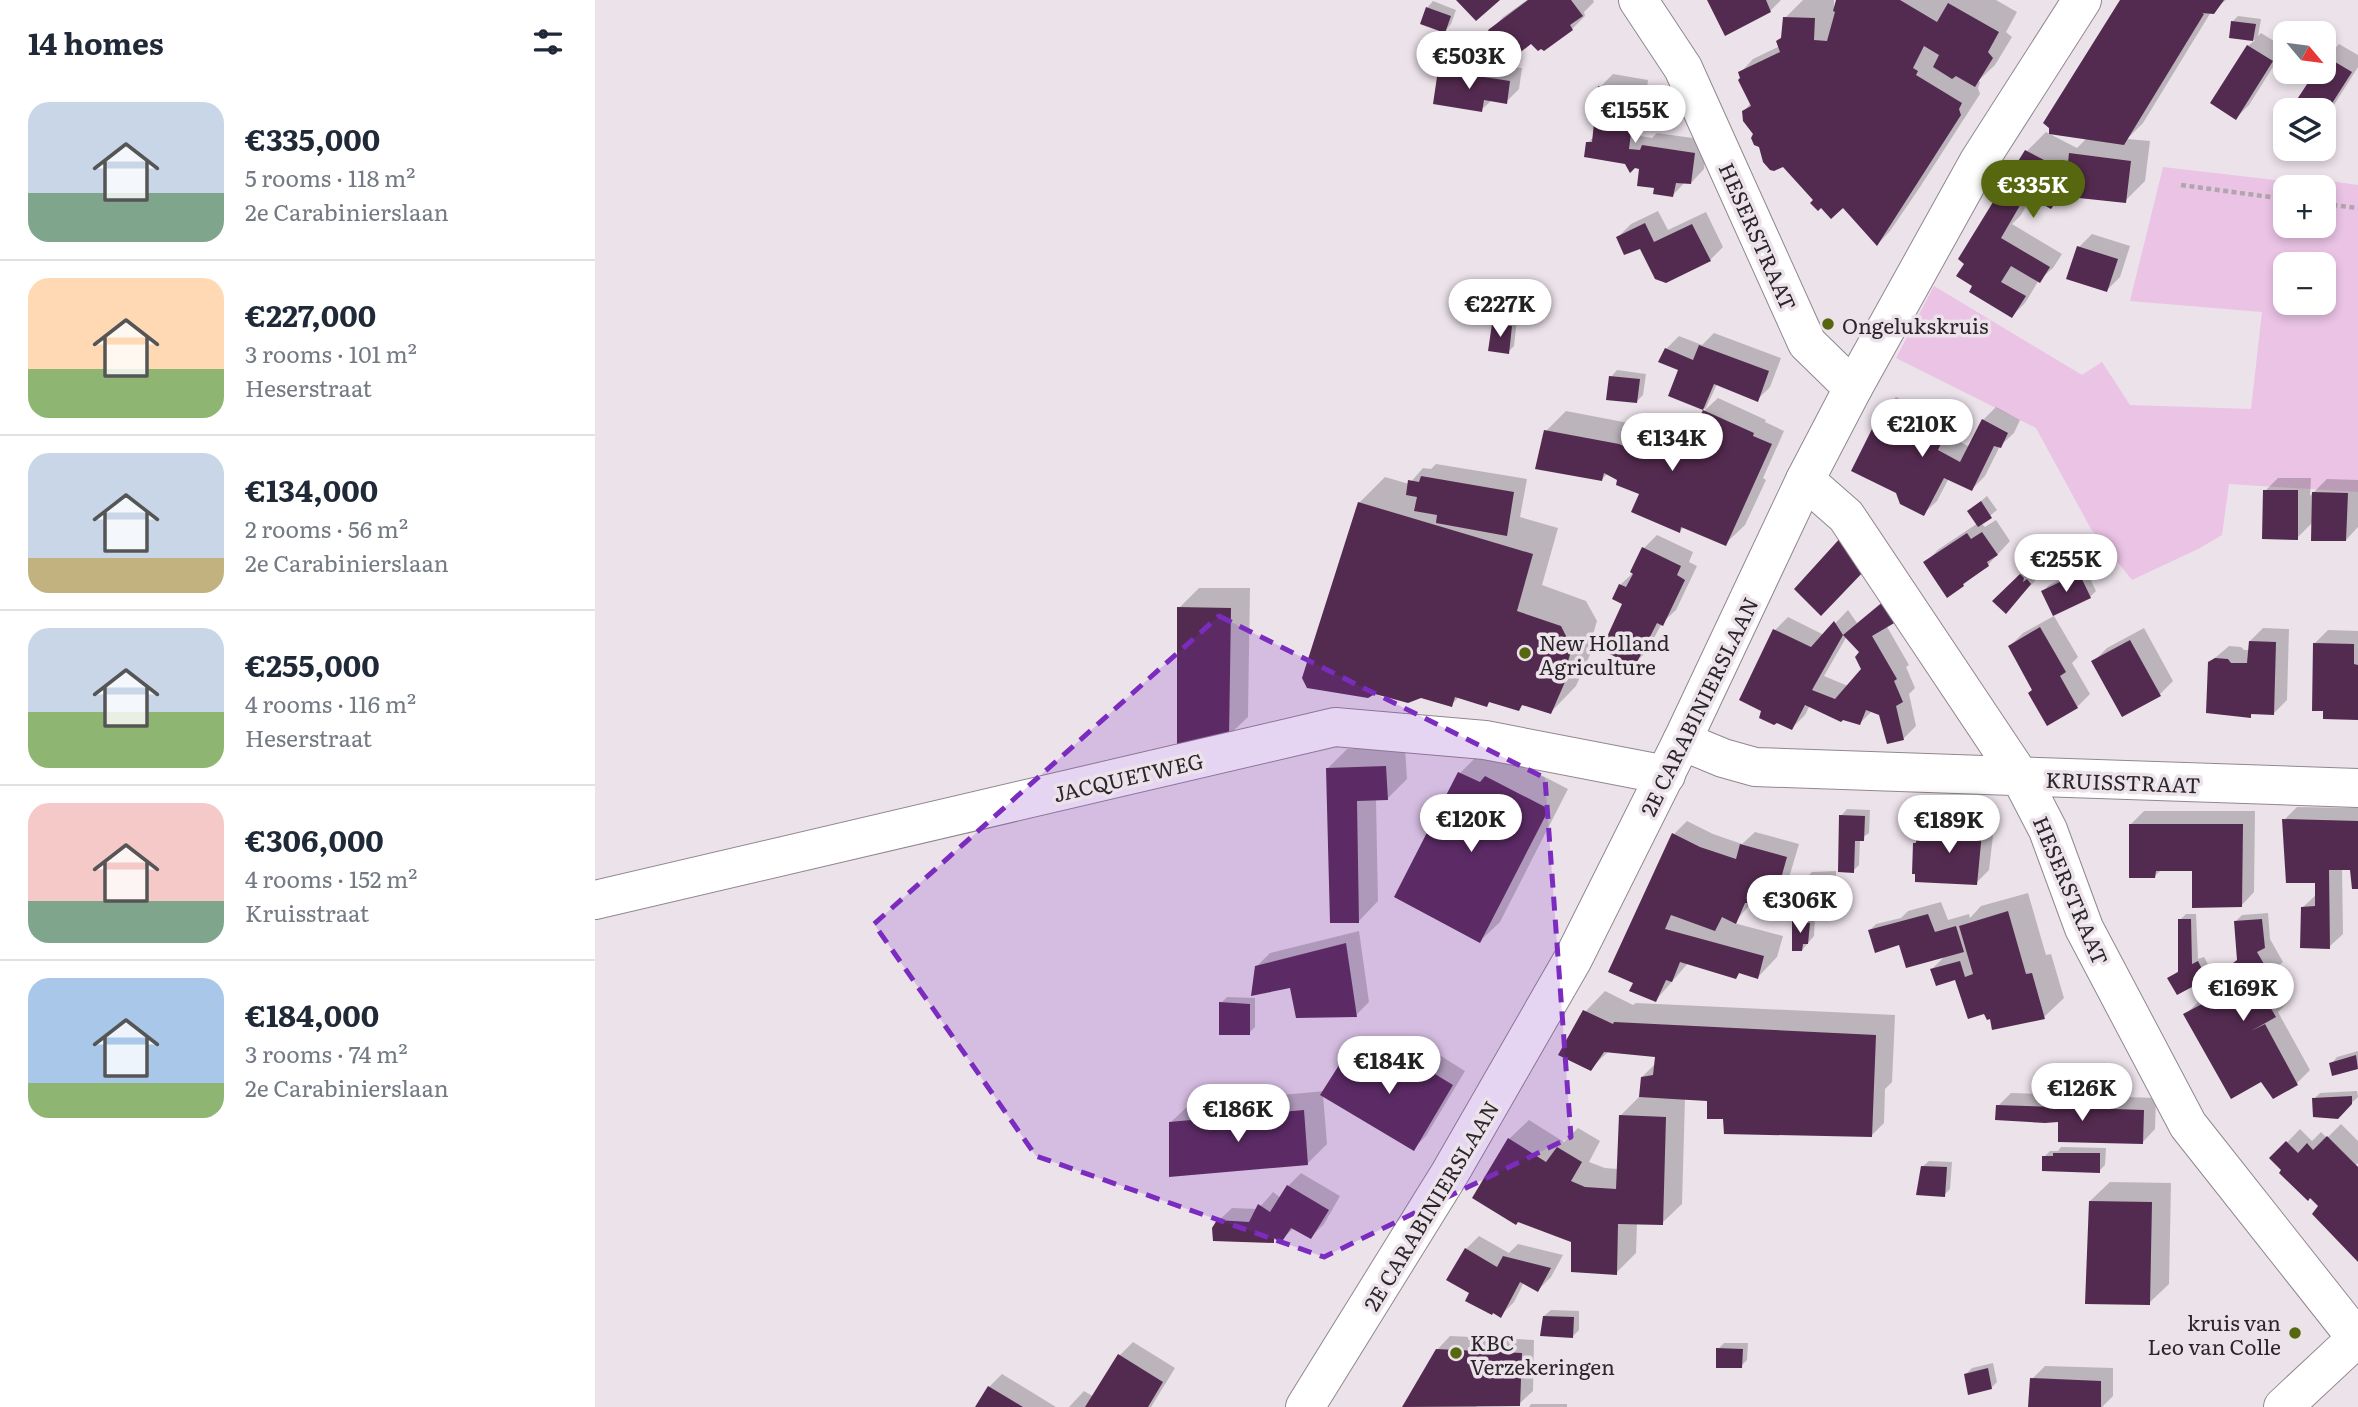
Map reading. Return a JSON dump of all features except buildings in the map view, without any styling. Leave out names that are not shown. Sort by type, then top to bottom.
[{"type":"street","name":"HESERSTRAAT","points":[[1638,0],[1683,68],[1807,344],[1853,388]]},
{"type":"street","name":"2E CARABINIERSLAAN","points":[[1305,1407],[1373,1301],[1573,959],[1666,775],[1805,481],[1853,388],[1979,161],[2082,0]]},
{"type":"street","name":"HESERSTRAAT","points":[[1805,481],[1846,516],[2021,778],[2048,830],[2084,928],[2188,1125],[2358,1338]]},
{"type":"street","name":"JACQUETWEG","points":[[595,900],[1335,727],[1485,740],[1666,775]]},
{"type":"street","name":"KRUISSTRAAT","points":[[1682,741],[1723,758],[1755,767],[2358,788]]},
{"type":"street","points":[[2283,1407],[2358,1338]]},
{"type":"path","points":[[2181,185],[2273,197]]},
{"type":"path","points":[[2336,205],[2358,208]]},
{"type":"highlighted area","points":[[1219,616],[1545,778],[1571,1137],[1324,1257],[1036,1156],[874,924]]},
{"type":"shaded area","points":[[2163,167],[2273,180],[2273,238],[2336,238],[2336,182],[2358,185],[2358,492],[2229,484],[2222,535],[2132,580],[2091,529],[2036,428],[1896,358],[1934,286],[2082,375],[2102,362],[2130,405],[2251,409],[2262,312],[2130,301]]},
{"type":"place","name":"Ongelukskruis","points":[[1828,324]]},
{"type":"place","name":"New Holland Agriculture","points":[[1525,653]]},
{"type":"place","name":"kruis van Leo van Colle","points":[[2295,1333]]},
{"type":"place","name":"KBC Verzekeringen","points":[[1456,1353]]}]
